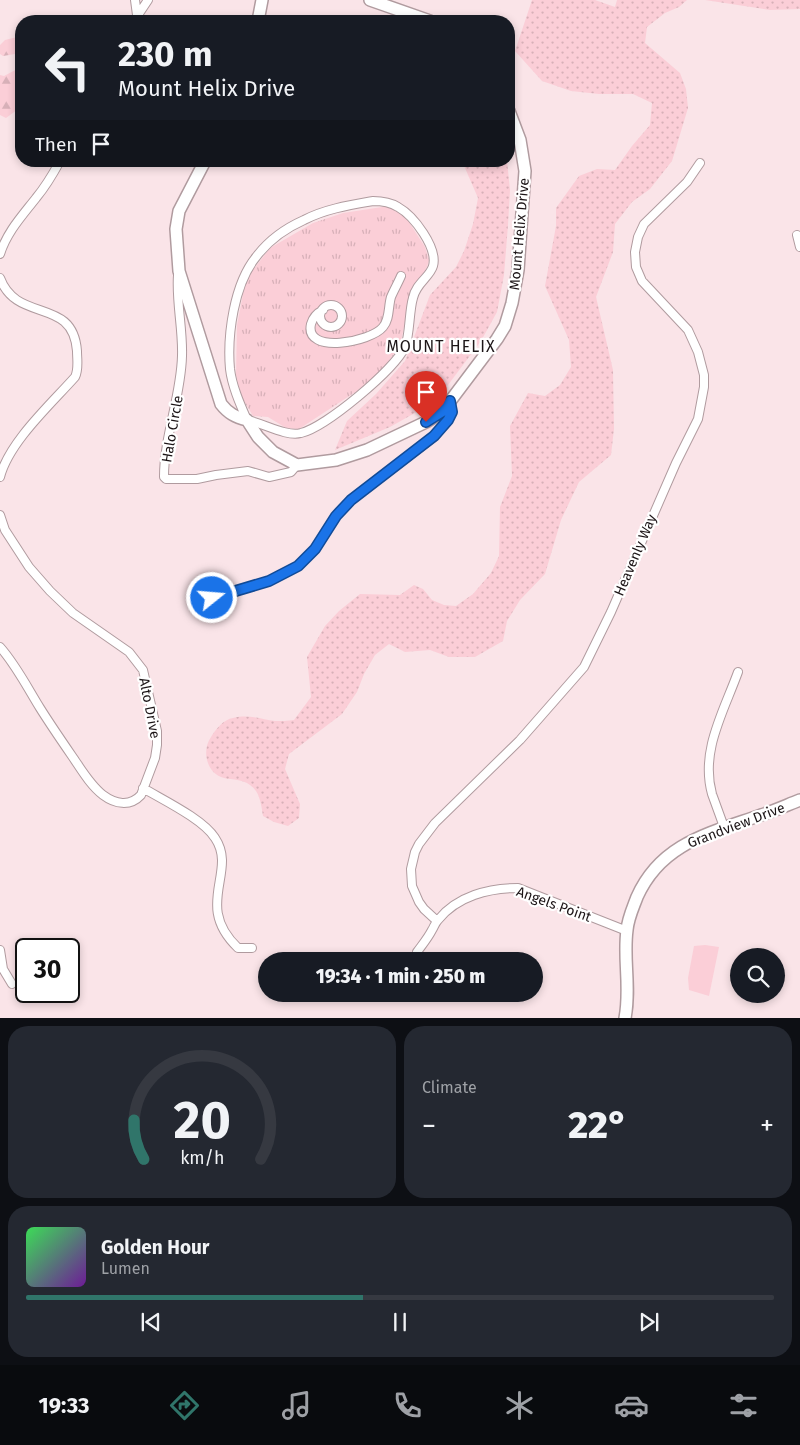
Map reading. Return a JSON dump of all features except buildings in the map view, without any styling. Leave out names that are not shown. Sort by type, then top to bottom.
[{"type":"street","points":[[135,0],[135,15]]},
{"type":"street","points":[[137,15],[148,0]]},
{"type":"street","points":[[259,15],[262,0]]},
{"type":"street","points":[[370,0],[413,15]]},
{"type":"street","name":"Mount Helix Drive","points":[[297,465],[336,460],[367,450],[426,422],[442,412],[497,340],[505,326],[512,303],[518,270],[525,171],[520,140],[515,127]]},
{"type":"street","name":"Heavenly Way","points":[[437,920],[424,909],[412,886],[412,860],[419,844],[435,823],[520,740],[584,667],[611,612],[676,463],[698,419],[704,388],[703,370],[698,352],[688,330],[642,281],[636,267],[635,252],[638,237],[644,224],[687,182],[700,163]]},
{"type":"street","points":[[0,254],[11,230],[51,178],[57,167]]},
{"type":"street","points":[[202,167],[179,211],[176,229],[179,271],[220,404],[226,411],[237,418],[247,420],[291,434],[296,434],[310,430],[338,412],[372,384],[391,365],[405,346],[413,296],[421,281],[433,267],[434,257],[428,242],[408,213],[386,201],[350,205],[311,216],[278,235],[256,257],[244,278],[233,314],[230,371],[247,420],[258,437],[273,452],[297,465]]},
{"type":"street","points":[[797,235],[800,247]]},
{"type":"street","name":"Halo Circle","points":[[179,271],[178,287],[182,355],[178,395],[164,460],[164,477],[166,479],[197,479],[248,471],[269,477],[291,472],[297,465]]},
{"type":"street","points":[[323,310],[315,316],[311,324],[311,331],[322,342],[344,343],[370,337],[379,331],[387,321],[391,298],[401,276]]},
{"type":"street","points":[[0,278],[9,294],[20,303],[53,313],[66,323],[74,336],[76,344],[78,371],[75,377],[13,447],[0,476]]},
{"type":"street","points":[[212,598],[269,581],[298,566],[315,549],[336,516],[351,500],[434,436],[448,420],[452,412],[450,401]]},
{"type":"street","name":"Alto Drive","points":[[0,515],[5,530],[29,567],[50,591],[73,613],[129,652],[143,670],[157,738],[155,758],[137,799],[125,804],[108,798],[97,790],[83,773],[12,660],[0,647]]},
{"type":"street","points":[[724,827],[712,793],[710,752],[715,728],[727,703],[738,672]]},
{"type":"street","points":[[143,788],[197,821],[214,836],[221,848],[222,864],[216,897],[216,912],[224,931],[238,948],[252,948]]},
{"type":"street","name":"Grandview Drive","points":[[625,1018],[628,990],[627,931],[630,913],[641,888],[653,871],[680,847],[724,827],[760,816],[800,800]]},
{"type":"street","name":"Angels Point","points":[[417,952],[437,920],[455,905],[481,892],[501,888],[518,888],[627,931]]},
{"type":"street","points":[[0,950],[3,969],[12,984]]},
{"type":"green space","points":[[532,0],[595,0],[615,7],[617,0],[687,0],[679,7],[665,13],[647,27],[645,43],[680,73],[686,89],[688,108],[672,161],[650,189],[632,202],[615,224],[613,252],[596,297],[613,370],[614,429],[611,455],[579,482],[561,520],[545,574],[520,600],[507,621],[503,641],[475,657],[449,657],[430,650],[405,652],[389,644],[375,655],[364,674],[357,692],[342,714],[289,754],[285,769],[300,804],[299,818],[288,826],[274,822],[263,816],[258,795],[250,785],[218,776],[213,772],[206,755],[206,749],[211,737],[217,728],[233,718],[249,717],[275,721],[294,720],[311,697],[307,657],[325,626],[339,611],[360,594],[400,595],[414,585],[423,589],[432,600],[444,605],[456,606],[473,594],[491,573],[499,556],[500,507],[512,476],[510,426],[528,393],[545,396],[560,385],[571,367],[569,340],[545,286],[556,226],[556,208],[579,176],[597,169],[615,170],[650,125],[652,103],[633,94],[599,94],[571,91],[542,81],[515,51]]},
{"type":"green space","points":[[705,0],[800,0],[800,9],[770,10]]},
{"type":"green space","points":[[15,38],[15,54],[3,56],[0,54],[0,45],[5,40]]},
{"type":"green space","points":[[15,70],[15,111],[6,118],[0,115],[0,75],[4,76]]},
{"type":"green space","points":[[465,167],[508,167],[510,190],[504,275],[497,312],[481,341],[448,385],[422,409],[390,427],[335,450],[347,421],[376,394],[405,361],[430,295],[456,267],[464,251],[473,224],[478,198]]},
{"type":"green space","points":[[390,207],[402,214],[425,247],[429,260],[427,267],[411,293],[400,346],[382,370],[357,391],[299,429],[286,428],[268,417],[253,416],[241,396],[236,375],[237,325],[246,279],[270,248],[313,223],[343,213]]},
{"type":"green space","points":[[694,946],[719,947],[709,996],[689,990],[688,978]]},
{"type":"district","name":"MOUNT HELIX","points":[[441,346]]},
{"type":"route","points":[[212,598],[269,581],[298,566],[315,549],[336,516],[351,500],[434,436],[448,420],[452,412],[450,401],[442,412],[426,422]]}]
